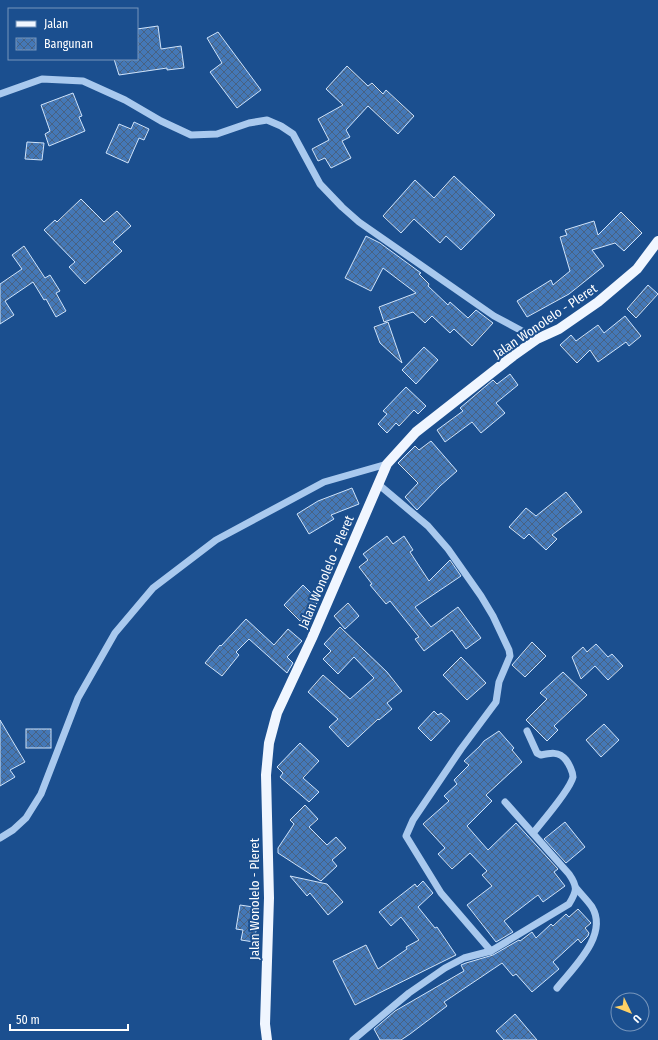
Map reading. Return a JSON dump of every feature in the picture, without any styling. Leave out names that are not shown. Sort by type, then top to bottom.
[{"type":"main road","name":"Jalan Wonolelo - Pleret","points":[[268,1040],[265,1024],[269,898],[266,775],[269,743],[277,713],[312,638],[387,464],[416,432],[464,393],[537,339],[559,330],[598,302],[637,269],[658,241]]},
{"type":"street","points":[[0,94],[42,79],[83,81],[125,100],[161,122],[191,135],[217,134],[249,123],[267,120],[281,126],[292,134],[320,184],[359,222],[494,316],[537,339]]},
{"type":"street","points":[[0,838],[13,830],[26,818],[41,794],[78,698],[114,634],[152,588],[216,540],[324,482],[387,464]]},
{"type":"street","points":[[378,484],[439,537],[493,616],[509,650],[510,656],[499,682],[496,702],[461,749],[413,820],[406,836],[441,893],[491,951]]},
{"type":"street","points":[[527,731],[537,752],[540,755],[552,752],[558,753],[568,762],[573,775],[571,782],[550,814],[533,833]]},
{"type":"street","points":[[505,802],[569,874],[576,888],[593,908],[598,924],[593,940],[586,952],[557,988]]},
{"type":"street","points":[[353,1040],[409,993],[445,968],[464,958],[491,951],[569,904],[575,895],[576,888]]},
{"type":"building","points":[[158,26],[161,49],[181,46],[184,68],[167,70],[167,68],[119,75],[114,60],[138,60],[138,29]]},
{"type":"building","points":[[218,32],[261,90],[237,108],[210,72],[222,63],[207,38]]},
{"type":"building","points":[[347,66],[368,86],[372,83],[383,94],[386,90],[414,116],[398,134],[368,106],[346,130],[350,137],[342,141],[351,158],[331,168],[325,158],[318,161],[312,149],[329,140],[318,119],[343,105],[326,89]]},
{"type":"building","points":[[73,93],[82,116],[79,117],[85,131],[49,146],[45,134],[50,131],[41,105]]},
{"type":"building","points":[[134,122],[149,129],[144,140],[139,138],[128,163],[106,153],[119,124],[131,129]]},
{"type":"building","points":[[27,142],[44,143],[42,160],[25,159]]},
{"type":"building","points":[[454,176],[495,215],[461,250],[446,236],[440,243],[414,219],[401,233],[383,216],[415,180],[434,198]]},
{"type":"building","points":[[81,199],[104,222],[117,211],[131,226],[113,242],[122,251],[85,284],[69,267],[75,262],[44,230],[55,220],[57,222]]},
{"type":"building","points":[[621,212],[642,233],[624,251],[615,243],[592,250],[604,266],[569,294],[527,317],[517,301],[551,280],[553,285],[570,271],[560,237],[567,235],[565,230],[594,221],[598,235]]},
{"type":"building","points":[[366,236],[380,243],[421,273],[419,274],[429,284],[428,286],[448,305],[450,302],[468,318],[476,310],[493,323],[472,346],[454,329],[450,333],[432,316],[425,323],[413,312],[384,322],[379,307],[416,293],[383,268],[371,291],[345,278]]},
{"type":"building","points":[[24,246],[45,278],[50,275],[60,291],[56,293],[66,311],[56,317],[46,299],[44,300],[33,282],[5,301],[14,315],[0,324],[0,284],[22,269],[12,255]]},
{"type":"building","points":[[648,285],[658,294],[636,318],[627,309]]},
{"type":"building","points":[[625,316],[641,336],[629,346],[626,342],[598,362],[590,350],[577,363],[560,345],[571,335],[576,341],[598,325],[604,333]]},
{"type":"building","points":[[388,322],[402,363],[380,343],[374,327]]},
{"type":"building","points":[[424,347],[438,360],[416,384],[402,370]]},
{"type":"building","points":[[510,374],[518,385],[496,403],[505,413],[481,433],[472,422],[445,442],[437,430],[463,411],[460,408],[493,380],[497,384]]},
{"type":"building","points":[[406,387],[426,406],[418,414],[414,410],[399,426],[396,423],[387,433],[378,424],[387,414],[383,411]]},
{"type":"building","points":[[431,441],[457,471],[417,510],[405,497],[418,483],[398,463],[415,446],[419,450]]},
{"type":"building","points":[[352,488],[359,504],[331,515],[334,519],[309,534],[297,514],[318,501]]},
{"type":"building","points":[[566,492],[582,512],[552,535],[557,539],[546,550],[529,534],[524,539],[509,527],[526,508],[536,516]]},
{"type":"building","points":[[387,536],[393,544],[404,536],[413,550],[410,552],[429,581],[450,560],[461,576],[415,607],[431,627],[458,607],[481,638],[466,649],[452,630],[424,651],[415,639],[419,637],[390,601],[386,604],[370,585],[372,584],[359,567],[368,560],[363,554]]},
{"type":"building","points":[[303,585],[319,601],[300,621],[284,605]]},
{"type":"building","points":[[348,603],[359,616],[345,629],[334,616]]},
{"type":"building","points":[[246,619],[274,645],[288,629],[302,641],[287,657],[293,663],[287,673],[249,639],[236,652],[239,655],[222,676],[205,663],[220,645],[221,646]]},
{"type":"building","points":[[340,627],[387,672],[402,691],[387,703],[392,709],[379,720],[378,719],[348,747],[329,727],[338,719],[308,692],[323,675],[350,699],[374,678],[354,657],[338,674],[323,659],[331,651],[324,644]]},
{"type":"building","points":[[532,642],[546,656],[525,677],[512,665]]},
{"type":"building","points":[[596,644],[608,657],[612,654],[623,666],[608,680],[595,666],[581,679],[572,657],[583,647],[587,652]]},
{"type":"building","points":[[461,657],[486,683],[467,700],[443,675]]},
{"type":"building","points":[[563,672],[587,695],[554,726],[558,730],[547,741],[526,720],[547,699],[540,693]]},
{"type":"building","points":[[434,711],[438,715],[441,713],[450,721],[431,741],[418,728]]},
{"type":"building","points":[[0,720],[25,762],[10,770],[15,777],[0,786]]},
{"type":"building","points":[[604,724],[619,740],[601,757],[586,740]]},
{"type":"building","points":[[26,729],[51,729],[51,748],[26,748]]},
{"type":"building","points":[[499,731],[514,748],[512,750],[522,762],[486,795],[492,801],[467,826],[488,850],[516,823],[558,869],[554,872],[565,886],[543,902],[538,895],[504,921],[513,932],[496,942],[467,905],[492,886],[482,875],[487,871],[470,853],[452,869],[438,854],[445,848],[423,824],[449,801],[444,796],[457,784],[454,780],[469,765],[464,761],[484,741]]},
{"type":"building","points":[[300,743],[319,761],[303,778],[319,792],[309,802],[280,777],[283,773],[277,767]]},
{"type":"building","points":[[305,805],[318,819],[309,827],[327,845],[336,837],[346,848],[332,860],[337,866],[321,881],[278,853],[278,848],[294,824],[290,820]]},
{"type":"building","points":[[565,822],[585,847],[566,863],[544,839]]},
{"type":"building","points":[[290,876],[327,884],[343,902],[328,915],[310,893],[307,896]]},
{"type":"building","points":[[423,881],[433,893],[418,907],[435,928],[437,927],[456,955],[355,1005],[333,961],[366,945],[378,969],[407,949],[406,947],[419,940],[401,917],[391,926],[379,912],[415,884],[417,887]]},
{"type":"building","points":[[240,905],[260,908],[254,942],[241,940],[243,930],[236,929]]},
{"type":"building","points":[[578,909],[591,923],[585,928],[589,933],[588,936],[581,943],[578,939],[553,962],[559,969],[532,992],[516,974],[513,976],[502,963],[444,1002],[447,1006],[401,1040],[380,1040],[374,1029],[395,1011],[464,971],[461,965],[493,955],[519,940],[520,941],[532,932],[536,938],[551,924],[553,926],[566,914],[569,917]]},
{"type":"building","points":[[515,1014],[537,1040],[504,1040],[496,1031]]}]
